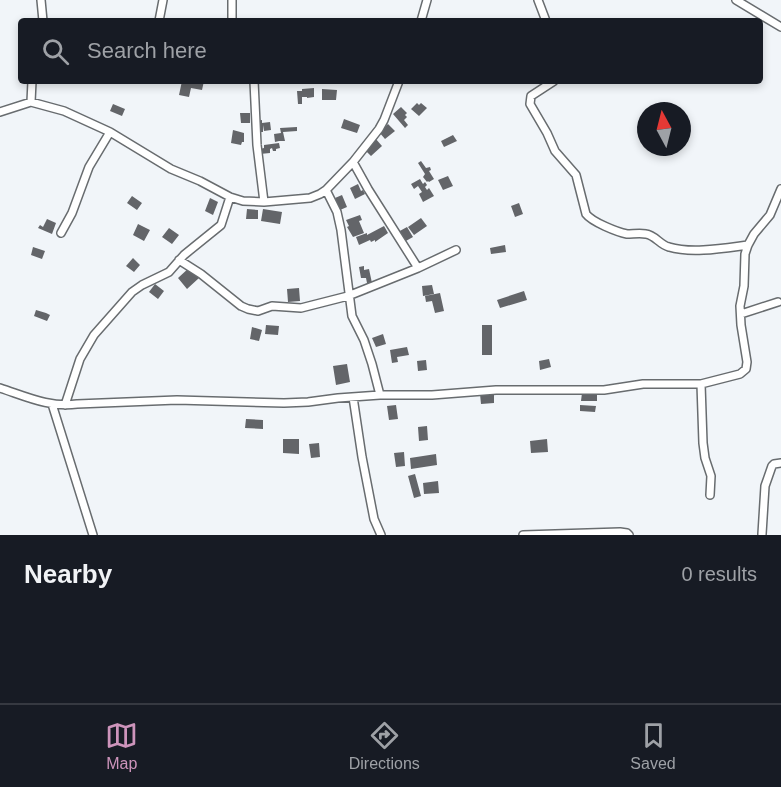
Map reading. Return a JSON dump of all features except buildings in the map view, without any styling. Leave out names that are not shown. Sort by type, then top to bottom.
[{"type":"street","points":[[41,0],[43,18]]},
{"type":"street","points":[[160,18],[163,0]]},
{"type":"street","points":[[232,0],[232,18]]},
{"type":"street","points":[[422,18],[427,0]]},
{"type":"street","points":[[538,0],[545,18]]},
{"type":"street","points":[[736,0],[781,27]]},
{"type":"street","points":[[31,102],[32,84]]},
{"type":"street","points":[[254,84],[257,145],[264,202]]},
{"type":"street","points":[[0,112],[31,102],[64,111],[110,132],[171,169],[230,197],[243,201],[264,202],[310,198],[326,190],[353,162],[379,129],[398,84]]},
{"type":"street","points":[[550,84],[531,96],[530,104],[551,139],[555,151],[576,175],[586,214],[590,219],[620,232],[647,234],[670,248],[711,250],[748,245]]},
{"type":"street","points":[[61,233],[72,213],[89,167],[110,132]]},
{"type":"street","points":[[353,162],[418,268]]},
{"type":"street","points":[[0,387],[43,402],[65,405],[177,400],[296,403],[380,395],[432,395],[496,390],[604,390],[644,384],[701,384],[740,374],[746,369],[740,306],[744,286],[745,254],[754,234],[770,215],[781,189]]},
{"type":"street","points":[[326,190],[337,212],[352,316],[364,340],[380,395]]},
{"type":"street","points":[[65,405],[80,359],[94,335],[132,292],[169,272],[179,260],[221,225],[230,197]]},
{"type":"street","points":[[179,260],[201,273],[240,306],[258,310],[272,306],[301,308],[348,296],[456,250]]},
{"type":"street","points":[[741,314],[778,302]]},
{"type":"street","points":[[701,384],[703,443],[711,476],[710,495]]},
{"type":"street","points":[[353,397],[374,519],[381,535]]},
{"type":"street","points":[[52,404],[93,535]]},
{"type":"street","points":[[762,534],[765,486],[772,466],[781,463]]},
{"type":"street","points":[[523,535],[620,532],[629,535]]}]
